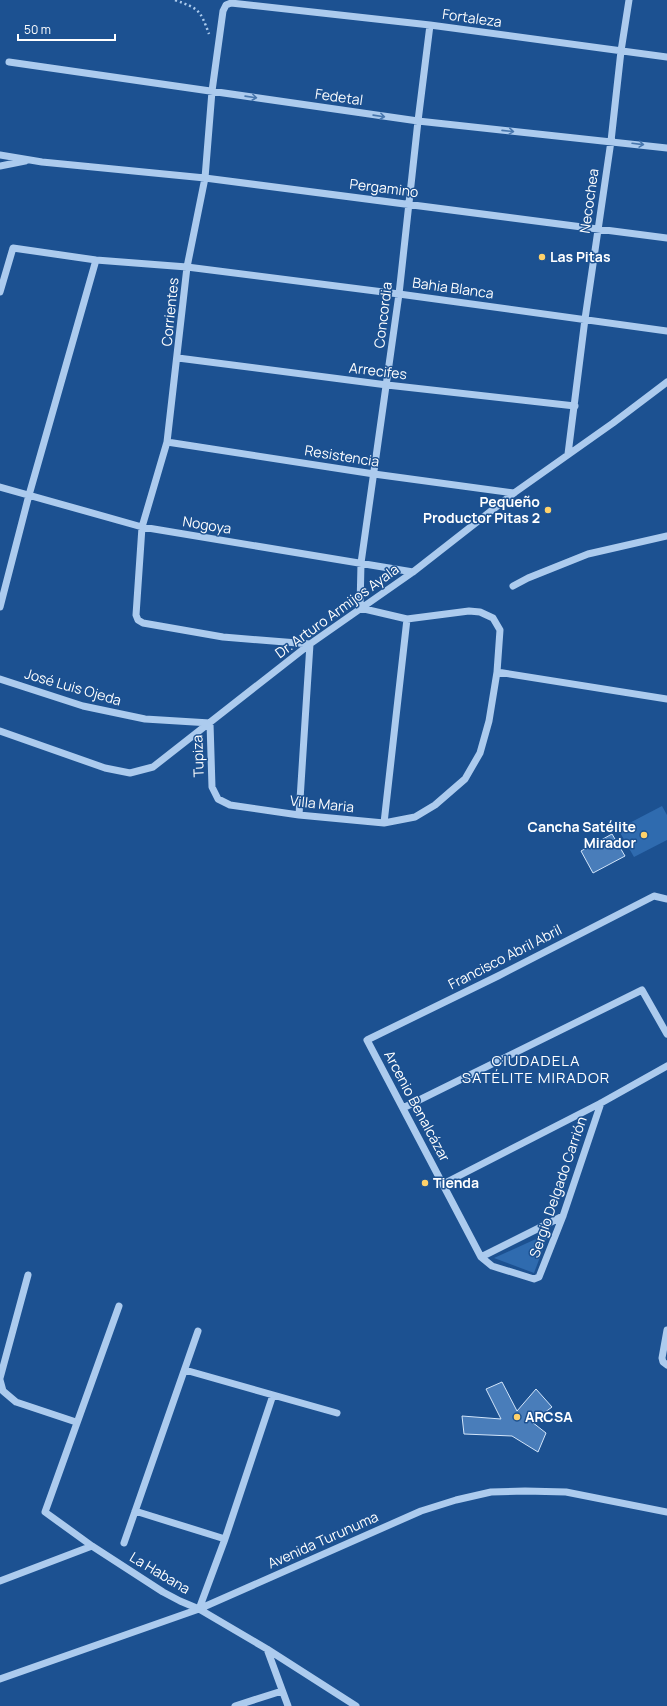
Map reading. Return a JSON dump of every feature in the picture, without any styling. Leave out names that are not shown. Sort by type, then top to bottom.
[{"type":"street","name":"Necochea","points":[[568,454],[585,319],[611,141],[620,51],[629,0]]},
{"type":"street","name":"Fortaleza","points":[[226,5],[231,2],[430,25],[667,57]]},
{"type":"street","name":"Corrientes","points":[[226,5],[223,11],[217,52],[212,91],[205,178],[188,267],[167,442],[142,527],[136,615],[138,620],[143,623],[223,637],[310,644]]},
{"type":"street","name":"Concordia","points":[[360,608],[361,564],[399,294],[430,25]]},
{"type":"street","name":"Fedetal","points":[[9,62],[418,122],[667,148]]},
{"type":"street","points":[[0,154],[27,160]]},
{"type":"street","name":"Pergamino","points":[[27,160],[205,178],[667,238]]},
{"type":"street","points":[[0,166],[27,160]]},
{"type":"street","name":"Bahia Blanca","points":[[0,292],[13,248],[96,260],[188,267],[667,331]]},
{"type":"street","points":[[0,607],[29,495],[96,260]]},
{"type":"street","name":"Arrecifes","points":[[178,358],[387,385],[575,406]]},
{"type":"street","name":"Dr. Arturo Armijos Ayala","points":[[0,732],[105,768],[130,773],[152,767],[310,644],[413,572],[514,493],[613,423],[667,382]]},
{"type":"street","name":"Resistencia","points":[[167,442],[374,474],[514,493]]},
{"type":"street","name":"Nogoya","points":[[0,487],[142,527],[413,572]]},
{"type":"street","points":[[513,586],[528,578],[588,554],[667,536]]},
{"type":"street","points":[[360,608],[407,619],[384,823]]},
{"type":"street","name":"Villa Maria","points":[[212,787],[218,799],[230,805],[299,815],[384,823],[415,817],[435,805],[465,779],[480,753],[489,721],[497,672],[500,630],[493,618],[480,612],[469,611],[407,619]]},
{"type":"street","points":[[299,815],[310,644]]},
{"type":"street","points":[[497,672],[667,699]]},
{"type":"street","name":"José Luis Ojeda","points":[[0,679],[83,706],[145,719],[210,723]]},
{"type":"street","name":"Tupiza","points":[[210,723],[212,787]]},
{"type":"street","name":"Francisco Abril Abril","points":[[367,1040],[498,976],[654,896],[667,899]]},
{"type":"street","points":[[403,1108],[642,990],[667,1034]]},
{"type":"street","name":"Arcenio Benalcázar","points":[[367,1040],[444,1184],[480,1257]]},
{"type":"street","points":[[444,1184],[601,1103],[667,1066]]},
{"type":"street","name":"Sergio Delgado Carrión","points":[[480,1257],[492,1266],[537,1279],[539,1277],[563,1216],[601,1103]]},
{"type":"street","points":[[480,1257],[563,1216]]},
{"type":"street","points":[[28,1276],[0,1379],[3,1391],[16,1402],[76,1422],[119,1306]]},
{"type":"street","points":[[667,1330],[662,1362],[667,1365]]},
{"type":"street","points":[[124,1543],[198,1331]]},
{"type":"street","points":[[185,1370],[338,1413]]},
{"type":"street","points":[[199,1609],[274,1395]]},
{"type":"street","name":"La Habana","points":[[76,1422],[45,1512],[92,1546],[163,1592],[199,1609],[267,1649],[356,1706]]},
{"type":"street","name":"Avenida Turunuma","points":[[0,1679],[199,1609],[421,1511],[456,1500],[491,1492],[566,1492],[667,1512]]},
{"type":"street","points":[[136,1511],[224,1539]]},
{"type":"street","points":[[0,1582],[92,1546]]},
{"type":"street","points":[[267,1649],[288,1706]]},
{"type":"street","points":[[235,1706],[282,1691]]},
{"type":"path","points":[[175,0],[194,6],[202,16],[217,52]]},
{"type":"shaded area","name":"Cancha Satélite Mirador","points":[[662,806],[667,815],[667,840],[634,857],[618,829]]},
{"type":"shaded area","points":[[549,1233],[534,1273],[494,1258]]},
{"type":"building","points":[[612,834],[625,856],[593,873],[581,851]]},
{"type":"building","name":"ARCSA","points":[[502,1382],[517,1411],[536,1389],[552,1407],[532,1422],[546,1433],[538,1452],[512,1436],[464,1434],[462,1416],[501,1419],[486,1389]]},
{"type":"place","name":"Las Pitas","points":[[542,257]]},
{"type":"place","name":"Pequeño Productor Pitas 2","points":[[548,510]]},
{"type":"place","name":"Cancha Satélite Mirador","points":[[644,835]]},
{"type":"place","name":"Tienda","points":[[425,1183]]},
{"type":"place","name":"ARCSA","points":[[517,1417]]},
{"type":"district","name":"CIUDADELA SATÉLITE MIRADOR","points":[[536,1070]]}]
